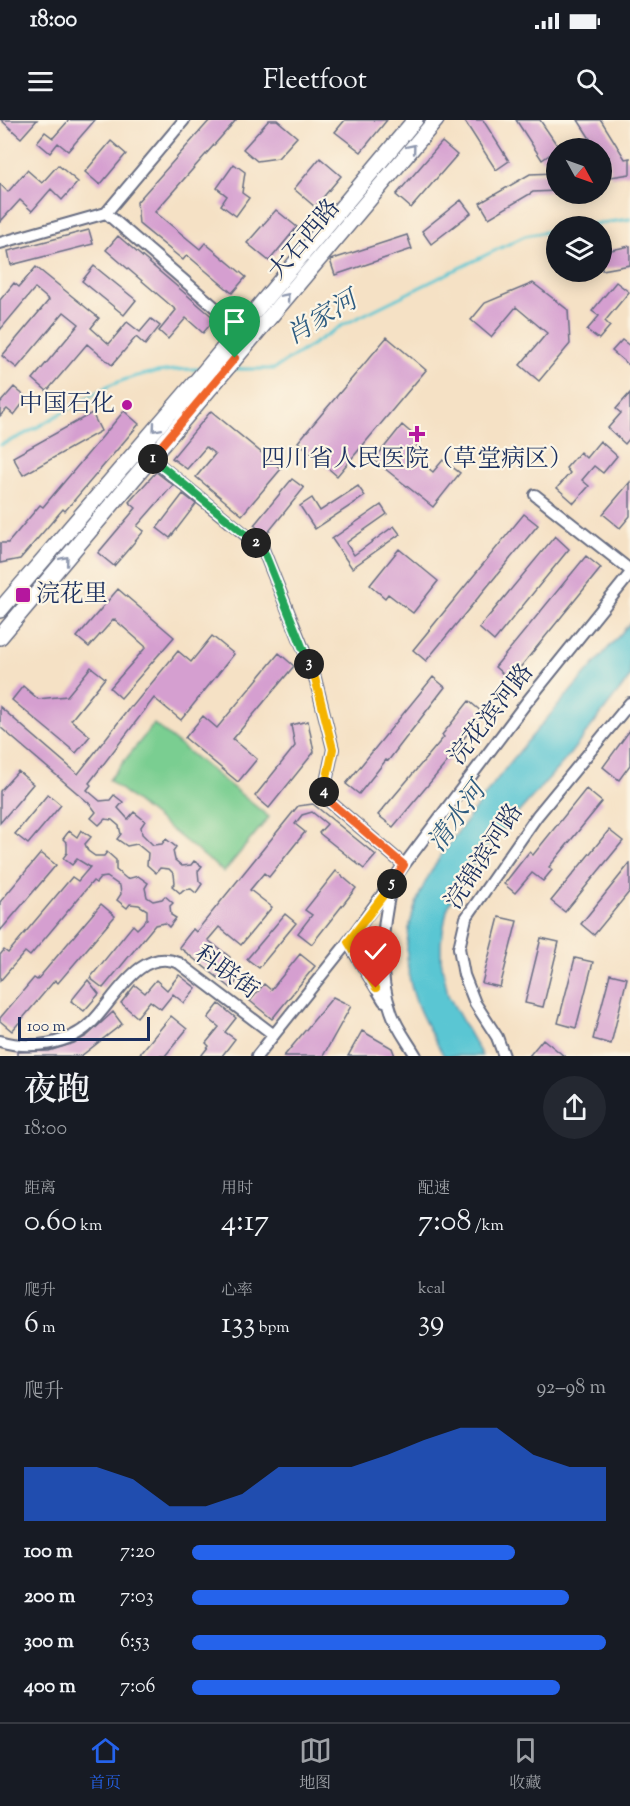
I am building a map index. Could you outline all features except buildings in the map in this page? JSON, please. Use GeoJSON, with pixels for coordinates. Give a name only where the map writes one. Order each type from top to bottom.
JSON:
{"type":"FeatureCollection","features":[{"type":"Feature","properties":{"kind":"main road","name":"大石西路"},"geometry":{"type":"LineString","coordinates":[[0,610],[194,384],[415,120]]}},
{"type":"Feature","properties":{"kind":"main road","name":"大石西路"},"geometry":{"type":"LineString","coordinates":[[0,637],[436,120]]}},
{"type":"Feature","properties":{"kind":"street"},"geometry":{"type":"LineString","coordinates":[[0,243],[106,213],[184,120]]}},
{"type":"Feature","properties":{"kind":"street"},"geometry":{"type":"LineString","coordinates":[[106,213],[240,329]]}},
{"type":"Feature","properties":{"kind":"street"},"geometry":{"type":"LineString","coordinates":[[151,458],[263,549],[315,678],[333,749],[323,796],[404,865]]}},
{"type":"Feature","properties":{"kind":"street"},"geometry":{"type":"LineString","coordinates":[[535,495],[630,572]]}},
{"type":"Feature","properties":{"kind":"street","name":"浣花滨河路"},"geometry":{"type":"LineString","coordinates":[[257,1056],[348,942],[526,703],[630,572]]}},
{"type":"Feature","properties":{"kind":"street","name":"浣锦滨河路"},"geometry":{"type":"LineString","coordinates":[[504,1056],[497,1037],[475,1003],[464,975],[459,948],[466,918],[537,816],[630,703]]}},
{"type":"Feature","properties":{"kind":"street","name":"浣花滨河路"},"geometry":{"type":"LineString","coordinates":[[391,1013],[384,984],[382,950],[384,918],[392,884]]}},
{"type":"Feature","properties":{"kind":"street","name":"浣花滨河路"},"geometry":{"type":"LineString","coordinates":[[348,942],[416,1056]]}},
{"type":"Feature","properties":{"kind":"street","name":"科联街"},"geometry":{"type":"LineString","coordinates":[[0,1041],[15,1045],[48,1044],[73,1035],[91,1024],[138,969],[149,962],[170,959],[179,963],[274,1035]]}},
{"type":"Feature","properties":{"kind":"green space"},"geometry":{"type":"Polygon","coordinates":[[[154,724],[269,817],[224,872],[109,780],[154,724]]]}},
{"type":"Feature","properties":{"kind":"water"},"geometry":{"type":"Polygon","coordinates":[[[630,623],[630,677],[566,759],[477,859],[454,894],[447,910],[441,942],[441,960],[448,995],[482,1056],[444,1056],[416,1003],[408,968],[407,943],[410,926],[422,890],[446,849],[505,769],[630,623]]]}},
{"type":"Feature","properties":{"kind":"waterway","name":"肖家河"},"geometry":{"type":"LineString","coordinates":[[612,222],[630,219]]}},
{"type":"Feature","properties":{"kind":"waterway","name":"肖家河"},"geometry":{"type":"LineString","coordinates":[[233,369],[274,369],[341,326],[525,236],[546,232]]}},
{"type":"Feature","properties":{"kind":"waterway","name":"肖家河"},"geometry":{"type":"LineString","coordinates":[[0,445],[27,433],[116,383],[151,373],[199,369]]}},
{"type":"Feature","properties":{"kind":"place","name":"中国石化"},"geometry":{"type":"Point","coordinates":[127,405]}},
{"type":"Feature","properties":{"kind":"place","name":"四川省人民医院（草堂病区）"},"geometry":{"type":"Point","coordinates":[417,434]}},
{"type":"Feature","properties":{"kind":"place","name":"浣花里"},"geometry":{"type":"Point","coordinates":[23,595]}},
{"type":"Feature","properties":{"kind":"route"},"geometry":{"type":"LineString","coordinates":[[235,358],[151,458],[263,549],[315,678],[333,749],[323,796],[404,865],[348,942],[376,988]]}},
{"type":"Feature","properties":{"kind":"water label","name":"清水河"},"geometry":{"type":"Point","coordinates":[458,818]}}]}
